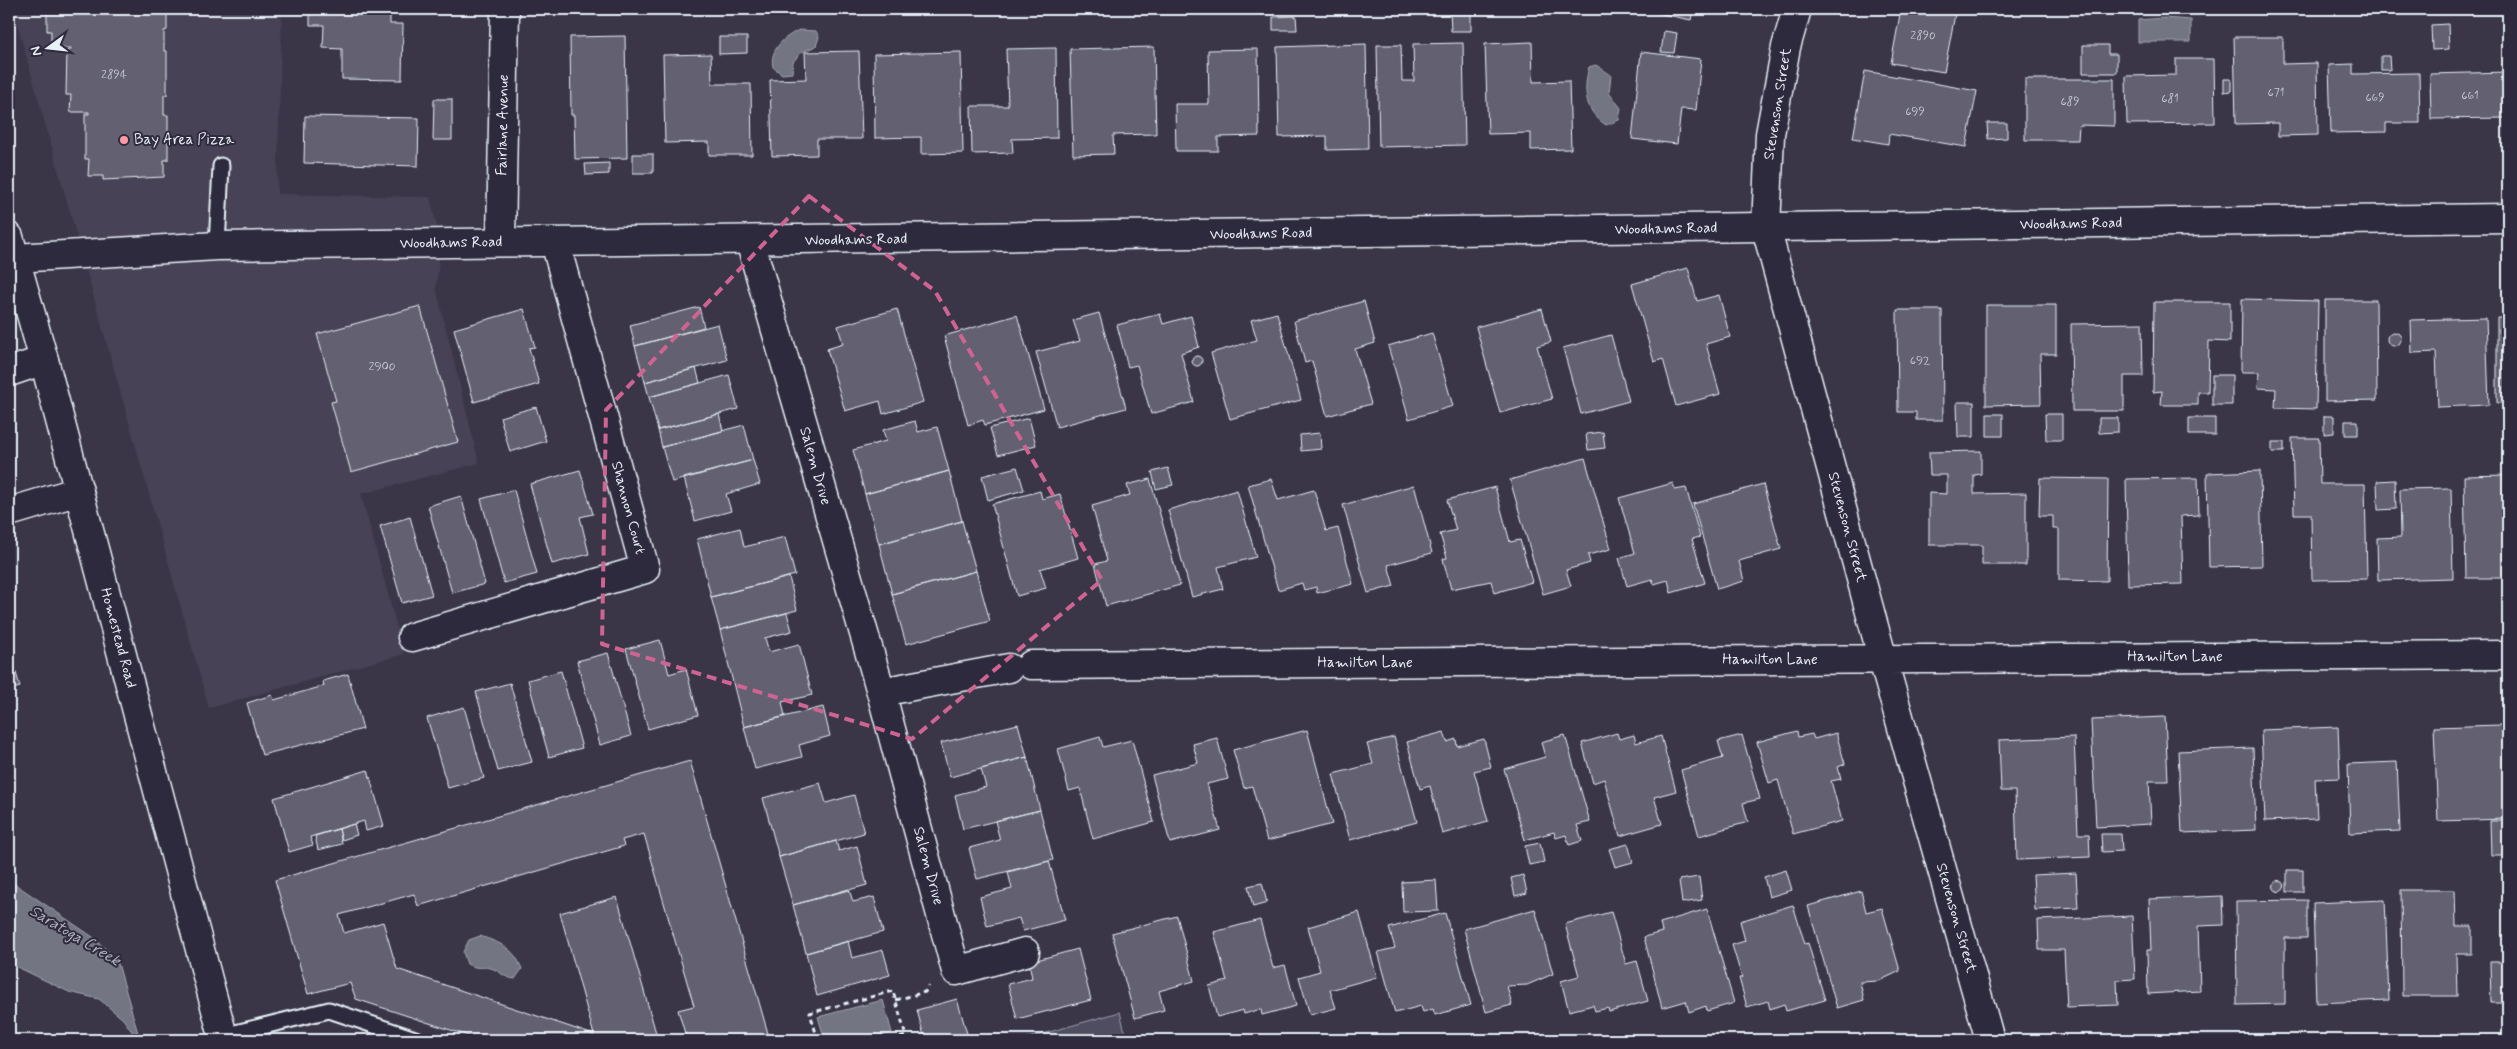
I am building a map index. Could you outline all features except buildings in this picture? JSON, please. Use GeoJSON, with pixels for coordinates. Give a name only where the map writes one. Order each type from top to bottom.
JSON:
{"type":"FeatureCollection","features":[{"type":"Feature","properties":{"kind":"street","name":"Fairlane Avenue"},"geometry":{"type":"LineString","coordinates":[[500,242],[505,9]]}},
{"type":"Feature","properties":{"kind":"street","name":"Stevenson Street"},"geometry":{"type":"LineString","coordinates":[[1797,9],[1786,47],[1770,134],[1766,228],[1883,660],[1990,1040]]}},
{"type":"Feature","properties":{"kind":"street","name":"Woodhams Road"},"geometry":{"type":"LineString","coordinates":[[12,248],[750,241],[2508,218]]}},
{"type":"Feature","properties":{"kind":"street","name":"Salem Drive"},"geometry":{"type":"LineString","coordinates":[[750,241],[881,692],[956,971],[1025,952]]}},
{"type":"Feature","properties":{"kind":"street","name":"Shannon Court"},"geometry":{"type":"LineString","coordinates":[[412,637],[645,570],[555,242]]}},
{"type":"Feature","properties":{"kind":"street","name":"Homestead Road"},"geometry":{"type":"LineString","coordinates":[[12,248],[44,360],[224,1038]]}},
{"type":"Feature","properties":{"kind":"street"},"geometry":{"type":"LineString","coordinates":[[9,372],[44,360]]}},
{"type":"Feature","properties":{"kind":"street"},"geometry":{"type":"LineString","coordinates":[[9,512],[79,491]]}},
{"type":"Feature","properties":{"kind":"street","name":"Hamilton Lane"},"geometry":{"type":"LineString","coordinates":[[881,692],[1020,667],[2508,655]]}},
{"type":"Feature","properties":{"kind":"lane"},"geometry":{"type":"LineString","coordinates":[[217,246],[221,166]]}},
{"type":"Feature","properties":{"kind":"lane"},"geometry":{"type":"LineString","coordinates":[[224,1038],[329,1010],[418,1040]]}},
{"type":"Feature","properties":{"kind":"path"},"geometry":{"type":"LineString","coordinates":[[818,1040],[810,1013],[893,990],[906,1036],[890,1040]]}},
{"type":"Feature","properties":{"kind":"highlighted area"},"geometry":{"type":"Polygon","coordinates":[[[809,196],[935,291],[1102,580],[912,739],[602,644],[606,410],[809,196]]]}},
{"type":"Feature","properties":{"kind":"shaded area"},"geometry":{"type":"Polygon","coordinates":[[[13,9],[282,9],[277,194],[430,197],[441,243],[436,288],[479,463],[361,494],[404,654],[209,708],[13,9]]]}},
{"type":"Feature","properties":{"kind":"shaded area"},"geometry":{"type":"Polygon","coordinates":[[[1120,1012],[1127,1040],[1021,1040],[1120,1012]]]}},
{"type":"Feature","properties":{"kind":"water"},"geometry":{"type":"Polygon","coordinates":[[[2164,18],[2191,20],[2191,42],[2138,42],[2138,20],[2164,18]]]}},
{"type":"Feature","properties":{"kind":"water"},"geometry":{"type":"Polygon","coordinates":[[[799,30],[816,31],[819,37],[816,46],[800,53],[793,62],[792,73],[782,74],[773,67],[773,55],[783,40],[799,30]]]}},
{"type":"Feature","properties":{"kind":"water"},"geometry":{"type":"Polygon","coordinates":[[[1596,65],[1611,75],[1609,93],[1621,108],[1619,120],[1606,125],[1593,113],[1587,99],[1586,84],[1589,67],[1596,65]]]}},
{"type":"Feature","properties":{"kind":"water","name":"Saratoga Creek"},"geometry":{"type":"Polygon","coordinates":[[[9,880],[93,937],[117,960],[140,1040],[138,1040],[123,1019],[99,999],[69,992],[9,963],[9,880]]]}},
{"type":"Feature","properties":{"kind":"water"},"geometry":{"type":"Polygon","coordinates":[[[480,936],[494,941],[511,951],[522,969],[515,979],[493,969],[474,967],[467,964],[463,952],[469,940],[480,936]]]}},
{"type":"Feature","properties":{"kind":"water"},"geometry":{"type":"Polygon","coordinates":[[[883,1000],[892,1033],[866,1040],[825,1040],[818,1017],[883,1000]]]}},
{"type":"Feature","properties":{"kind":"place","name":"Bay Area Pizza"},"geometry":{"type":"Point","coordinates":[124,140]}}]}
